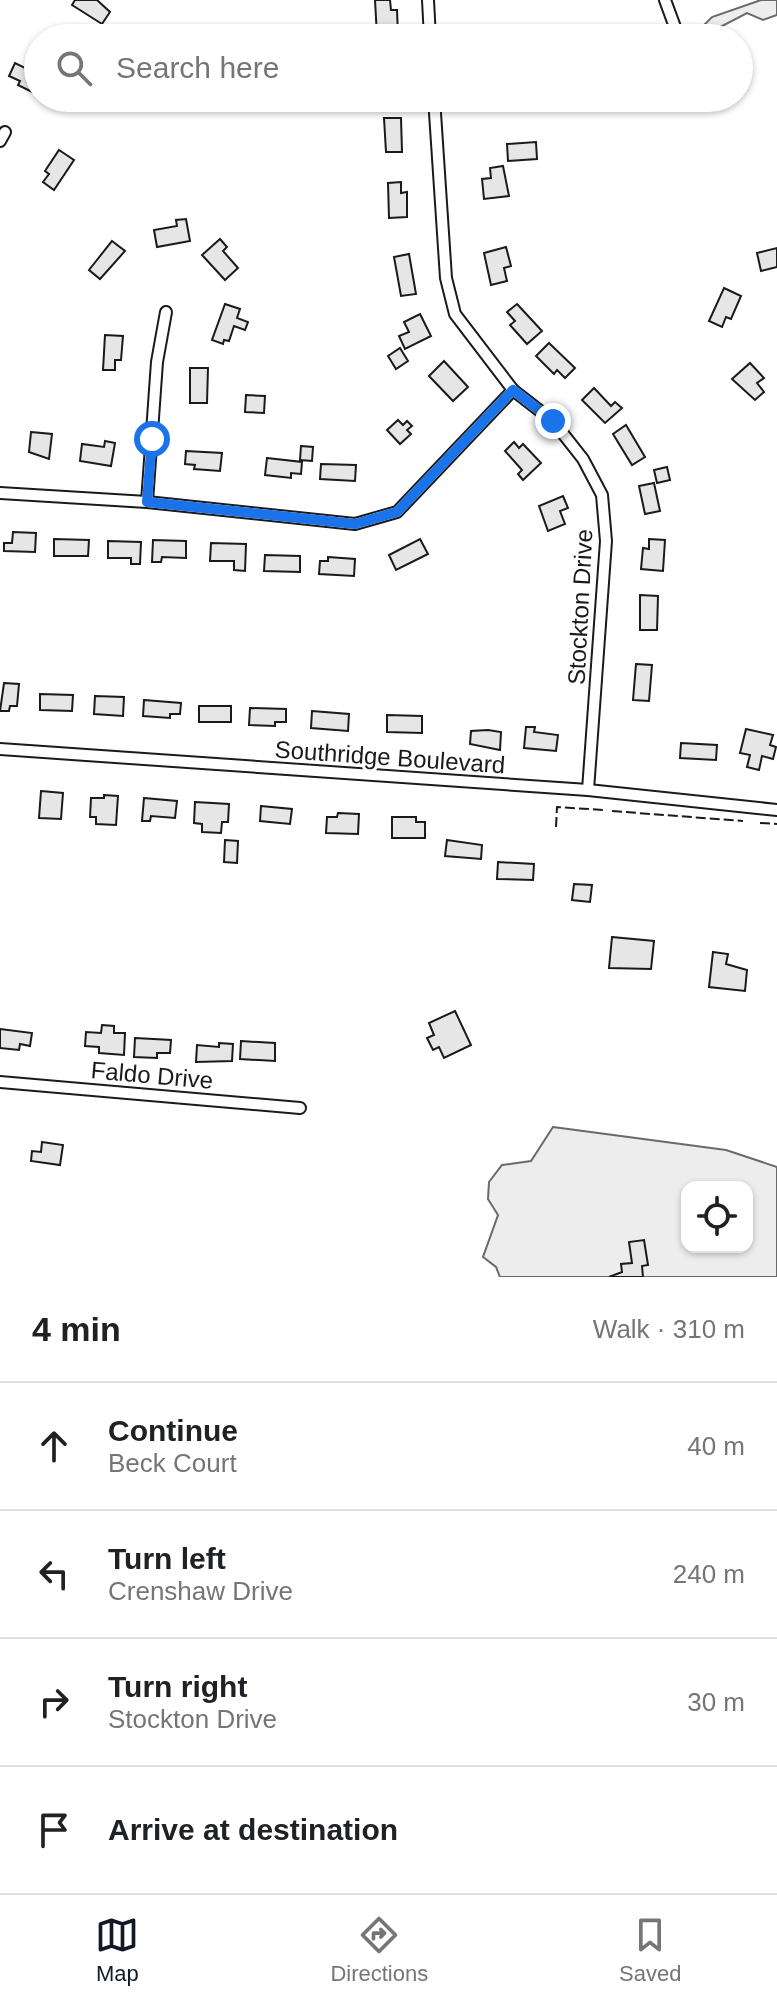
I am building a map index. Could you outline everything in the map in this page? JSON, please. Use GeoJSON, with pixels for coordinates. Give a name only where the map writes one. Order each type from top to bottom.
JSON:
{"type":"FeatureCollection","features":[{"type":"Feature","properties":{"kind":"street"},"geometry":{"type":"LineString","coordinates":[[428,0],[429,24]]}},
{"type":"Feature","properties":{"kind":"street"},"geometry":{"type":"LineString","coordinates":[[665,0],[674,24]]}},
{"type":"Feature","properties":{"kind":"street","name":"Stockton Drive"},"geometry":{"type":"LineString","coordinates":[[435,112],[446,278],[455,314],[513,390],[553,421],[583,459],[602,495],[606,541],[588,790]]}},
{"type":"Feature","properties":{"kind":"street"},"geometry":{"type":"LineString","coordinates":[[147,502],[157,362],[166,312]]}},
{"type":"Feature","properties":{"kind":"street"},"geometry":{"type":"LineString","coordinates":[[0,493],[147,502],[355,524],[397,512],[513,390]]}},
{"type":"Feature","properties":{"kind":"street","name":"Southridge Boulevard"},"geometry":{"type":"LineString","coordinates":[[0,749],[588,790],[777,810]]}},
{"type":"Feature","properties":{"kind":"street","name":"Faldo Drive"},"geometry":{"type":"LineString","coordinates":[[0,1082],[300,1108]]}},
{"type":"Feature","properties":{"kind":"shaded area"},"geometry":{"type":"Polygon","coordinates":[[[761,0],[777,0],[777,15],[763,20],[747,13],[726,24],[705,24],[712,17],[761,0]]]}},
{"type":"Feature","properties":{"kind":"shaded area"},"geometry":{"type":"Polygon","coordinates":[[[553,1127],[726,1150],[777,1167],[777,1277],[500,1277],[496,1267],[483,1257],[498,1215],[488,1199],[489,1182],[502,1165],[531,1161],[553,1127]]]}},
{"type":"Feature","properties":{"kind":"building"},"geometry":{"type":"Polygon","coordinates":[[[75,0],[97,0],[110,12],[102,24],[72,5],[75,0]]]}},
{"type":"Feature","properties":{"kind":"building"},"geometry":{"type":"Polygon","coordinates":[[[375,0],[390,0],[391,10],[397,10],[398,24],[376,24],[375,0]]]}},
{"type":"Feature","properties":{"kind":"building"},"geometry":{"type":"Polygon","coordinates":[[[15,63],[24,68],[24,88],[18,85],[20,81],[9,76],[15,63]]]}},
{"type":"Feature","properties":{"kind":"building"},"geometry":{"type":"Polygon","coordinates":[[[384,118],[401,118],[402,152],[386,152],[384,118]]]}},
{"type":"Feature","properties":{"kind":"building"},"geometry":{"type":"Polygon","coordinates":[[[536,142],[537,159],[508,161],[507,144],[536,142]]]}},
{"type":"Feature","properties":{"kind":"building"},"geometry":{"type":"Polygon","coordinates":[[[59,150],[74,160],[54,190],[43,182],[49,174],[45,171],[59,150]]]}},
{"type":"Feature","properties":{"kind":"building"},"geometry":{"type":"Polygon","coordinates":[[[503,166],[509,196],[484,199],[482,179],[491,178],[490,168],[503,166]]]}},
{"type":"Feature","properties":{"kind":"building"},"geometry":{"type":"Polygon","coordinates":[[[401,182],[401,193],[407,192],[407,217],[389,218],[388,183],[401,182]]]}},
{"type":"Feature","properties":{"kind":"building"},"geometry":{"type":"Polygon","coordinates":[[[186,219],[190,241],[157,247],[154,230],[177,226],[176,220],[186,219]]]}},
{"type":"Feature","properties":{"kind":"building"},"geometry":{"type":"Polygon","coordinates":[[[220,239],[227,247],[223,251],[238,268],[225,280],[202,255],[220,239]]]}},
{"type":"Feature","properties":{"kind":"building"},"geometry":{"type":"Polygon","coordinates":[[[112,241],[125,251],[100,279],[89,270],[112,241]]]}},
{"type":"Feature","properties":{"kind":"building"},"geometry":{"type":"Polygon","coordinates":[[[506,247],[511,266],[504,268],[507,281],[491,285],[484,253],[506,247]]]}},
{"type":"Feature","properties":{"kind":"building"},"geometry":{"type":"Polygon","coordinates":[[[777,248],[777,267],[761,271],[757,253],[777,248]]]}},
{"type":"Feature","properties":{"kind":"building"},"geometry":{"type":"Polygon","coordinates":[[[409,254],[416,294],[401,296],[394,257],[409,254]]]}},
{"type":"Feature","properties":{"kind":"building"},"geometry":{"type":"Polygon","coordinates":[[[724,288],[741,296],[731,319],[726,317],[722,327],[709,321],[724,288]]]}},
{"type":"Feature","properties":{"kind":"building"},"geometry":{"type":"Polygon","coordinates":[[[225,304],[240,309],[237,318],[248,322],[245,330],[234,326],[229,341],[224,340],[223,344],[212,340],[225,304]]]}},
{"type":"Feature","properties":{"kind":"building"},"geometry":{"type":"Polygon","coordinates":[[[517,304],[542,331],[527,344],[510,325],[515,321],[507,312],[517,304]]]}},
{"type":"Feature","properties":{"kind":"building"},"geometry":{"type":"Polygon","coordinates":[[[420,314],[431,336],[405,349],[399,336],[409,332],[404,322],[420,314]]]}},
{"type":"Feature","properties":{"kind":"building"},"geometry":{"type":"Polygon","coordinates":[[[105,335],[123,336],[121,360],[115,360],[115,370],[103,370],[105,335]]]}},
{"type":"Feature","properties":{"kind":"building"},"geometry":{"type":"Polygon","coordinates":[[[549,343],[575,368],[565,378],[557,370],[554,374],[536,356],[549,343]]]}},
{"type":"Feature","properties":{"kind":"building"},"geometry":{"type":"Polygon","coordinates":[[[400,348],[408,361],[396,369],[388,356],[400,348]]]}},
{"type":"Feature","properties":{"kind":"building"},"geometry":{"type":"Polygon","coordinates":[[[444,361],[468,387],[453,401],[429,376],[444,361]]]}},
{"type":"Feature","properties":{"kind":"building"},"geometry":{"type":"Polygon","coordinates":[[[750,363],[764,378],[757,383],[764,392],[755,400],[732,379],[750,363]]]}},
{"type":"Feature","properties":{"kind":"building"},"geometry":{"type":"Polygon","coordinates":[[[190,368],[208,368],[207,403],[190,403],[190,368]]]}},
{"type":"Feature","properties":{"kind":"building"},"geometry":{"type":"Polygon","coordinates":[[[594,388],[611,406],[615,402],[622,408],[605,423],[582,400],[594,388]]]}},
{"type":"Feature","properties":{"kind":"building"},"geometry":{"type":"Polygon","coordinates":[[[246,395],[265,396],[264,413],[245,412],[246,395]]]}},
{"type":"Feature","properties":{"kind":"building"},"geometry":{"type":"Polygon","coordinates":[[[398,420],[403,425],[407,421],[412,426],[407,430],[411,434],[400,444],[387,430],[398,420]]]}},
{"type":"Feature","properties":{"kind":"building"},"geometry":{"type":"Polygon","coordinates":[[[626,425],[645,457],[632,465],[613,434],[626,425]]]}},
{"type":"Feature","properties":{"kind":"building"},"geometry":{"type":"Polygon","coordinates":[[[31,432],[52,434],[49,459],[29,452],[31,432]]]}},
{"type":"Feature","properties":{"kind":"building"},"geometry":{"type":"Polygon","coordinates":[[[105,441],[115,443],[111,466],[80,461],[82,444],[104,447],[105,441]]]}},
{"type":"Feature","properties":{"kind":"building"},"geometry":{"type":"Polygon","coordinates":[[[514,442],[519,448],[523,444],[541,463],[523,480],[518,474],[522,470],[505,451],[514,442]]]}},
{"type":"Feature","properties":{"kind":"building"},"geometry":{"type":"Polygon","coordinates":[[[301,446],[313,447],[312,461],[300,460],[301,446]]]}},
{"type":"Feature","properties":{"kind":"building"},"geometry":{"type":"Polygon","coordinates":[[[186,451],[222,453],[220,471],[194,469],[195,465],[185,464],[186,451]]]}},
{"type":"Feature","properties":{"kind":"building"},"geometry":{"type":"Polygon","coordinates":[[[267,458],[302,462],[301,474],[291,473],[291,478],[265,475],[267,458]]]}},
{"type":"Feature","properties":{"kind":"building"},"geometry":{"type":"Polygon","coordinates":[[[321,464],[356,465],[355,481],[320,479],[321,464]]]}},
{"type":"Feature","properties":{"kind":"building"},"geometry":{"type":"Polygon","coordinates":[[[667,467],[670,480],[657,483],[654,470],[667,467]]]}},
{"type":"Feature","properties":{"kind":"building"},"geometry":{"type":"Polygon","coordinates":[[[654,483],[660,511],[645,514],[639,486],[654,483]]]}},
{"type":"Feature","properties":{"kind":"building"},"geometry":{"type":"Polygon","coordinates":[[[563,496],[568,508],[560,511],[565,524],[548,531],[539,506],[563,496]]]}},
{"type":"Feature","properties":{"kind":"building"},"geometry":{"type":"Polygon","coordinates":[[[13,532],[36,533],[35,552],[4,551],[4,543],[12,543],[13,532]]]}},
{"type":"Feature","properties":{"kind":"building"},"geometry":{"type":"Polygon","coordinates":[[[54,539],[89,540],[88,556],[54,556],[54,539]]]}},
{"type":"Feature","properties":{"kind":"building"},"geometry":{"type":"Polygon","coordinates":[[[420,539],[428,554],[396,570],[389,555],[420,539]]]}},
{"type":"Feature","properties":{"kind":"building"},"geometry":{"type":"Polygon","coordinates":[[[649,539],[665,540],[663,571],[641,569],[643,548],[649,549],[649,539]]]}},
{"type":"Feature","properties":{"kind":"building"},"geometry":{"type":"Polygon","coordinates":[[[153,540],[186,541],[186,558],[162,557],[161,562],[152,562],[153,540]]]}},
{"type":"Feature","properties":{"kind":"building"},"geometry":{"type":"Polygon","coordinates":[[[108,541],[141,542],[140,564],[131,564],[131,558],[108,558],[108,541]]]}},
{"type":"Feature","properties":{"kind":"building"},"geometry":{"type":"Polygon","coordinates":[[[211,543],[246,544],[245,571],[234,570],[234,561],[210,561],[211,543]]]}},
{"type":"Feature","properties":{"kind":"building"},"geometry":{"type":"Polygon","coordinates":[[[265,555],[300,556],[300,572],[264,571],[265,555]]]}},
{"type":"Feature","properties":{"kind":"building"},"geometry":{"type":"Polygon","coordinates":[[[328,557],[355,559],[354,576],[319,574],[320,561],[328,561],[328,557]]]}},
{"type":"Feature","properties":{"kind":"building"},"geometry":{"type":"Polygon","coordinates":[[[640,595],[658,596],[657,630],[640,630],[640,595]]]}},
{"type":"Feature","properties":{"kind":"building"},"geometry":{"type":"Polygon","coordinates":[[[636,664],[652,665],[649,701],[633,700],[636,664]]]}},
{"type":"Feature","properties":{"kind":"building"},"geometry":{"type":"Polygon","coordinates":[[[4,683],[19,684],[17,706],[10,706],[9,711],[0,711],[4,683]]]}},
{"type":"Feature","properties":{"kind":"building"},"geometry":{"type":"Polygon","coordinates":[[[40,694],[73,695],[72,711],[40,710],[40,694]]]}},
{"type":"Feature","properties":{"kind":"building"},"geometry":{"type":"Polygon","coordinates":[[[95,696],[124,697],[123,716],[94,714],[95,696]]]}},
{"type":"Feature","properties":{"kind":"building"},"geometry":{"type":"Polygon","coordinates":[[[144,700],[181,703],[180,714],[170,714],[170,718],[143,716],[144,700]]]}},
{"type":"Feature","properties":{"kind":"building"},"geometry":{"type":"Polygon","coordinates":[[[199,706],[231,706],[231,722],[199,722],[199,706]]]}},
{"type":"Feature","properties":{"kind":"building"},"geometry":{"type":"Polygon","coordinates":[[[250,708],[286,709],[286,722],[275,722],[275,726],[249,725],[250,708]]]}},
{"type":"Feature","properties":{"kind":"building"},"geometry":{"type":"Polygon","coordinates":[[[312,711],[349,714],[348,731],[311,728],[312,711]]]}},
{"type":"Feature","properties":{"kind":"building"},"geometry":{"type":"Polygon","coordinates":[[[387,715],[422,716],[422,733],[387,732],[387,715]]]}},
{"type":"Feature","properties":{"kind":"building"},"geometry":{"type":"Polygon","coordinates":[[[526,727],[535,727],[534,732],[558,735],[556,751],[524,748],[526,727]]]}},
{"type":"Feature","properties":{"kind":"building"},"geometry":{"type":"Polygon","coordinates":[[[746,729],[773,735],[770,745],[776,747],[773,759],[762,756],[759,770],[747,767],[750,755],[740,753],[746,729]]]}},
{"type":"Feature","properties":{"kind":"building"},"geometry":{"type":"Polygon","coordinates":[[[471,731],[501,732],[500,750],[470,744],[471,731]]]}},
{"type":"Feature","properties":{"kind":"building"},"geometry":{"type":"Polygon","coordinates":[[[681,743],[717,745],[716,760],[680,758],[681,743]]]}},
{"type":"Feature","properties":{"kind":"building"},"geometry":{"type":"Polygon","coordinates":[[[41,791],[63,793],[61,819],[39,818],[41,791]]]}},
{"type":"Feature","properties":{"kind":"building"},"geometry":{"type":"Polygon","coordinates":[[[104,795],[118,796],[116,825],[96,824],[96,817],[90,817],[91,798],[104,798],[104,795]]]}},
{"type":"Feature","properties":{"kind":"building"},"geometry":{"type":"Polygon","coordinates":[[[144,798],[177,801],[175,818],[151,816],[150,821],[142,821],[144,798]]]}},
{"type":"Feature","properties":{"kind":"building"},"geometry":{"type":"Polygon","coordinates":[[[195,802],[229,804],[228,822],[222,822],[221,833],[202,832],[202,824],[194,823],[195,802]]]}},
{"type":"Feature","properties":{"kind":"building"},"geometry":{"type":"Polygon","coordinates":[[[261,806],[292,809],[290,824],[260,821],[261,806]]]}},
{"type":"Feature","properties":{"kind":"building"},"geometry":{"type":"Polygon","coordinates":[[[338,813],[359,814],[358,834],[326,833],[327,817],[337,817],[338,813]]]}},
{"type":"Feature","properties":{"kind":"building"},"geometry":{"type":"Polygon","coordinates":[[[392,817],[416,817],[416,822],[425,822],[425,838],[392,838],[392,817]]]}},
{"type":"Feature","properties":{"kind":"building"},"geometry":{"type":"Polygon","coordinates":[[[225,840],[238,841],[237,863],[224,862],[225,840]]]}},
{"type":"Feature","properties":{"kind":"building"},"geometry":{"type":"Polygon","coordinates":[[[447,840],[482,845],[481,859],[445,856],[447,840]]]}},
{"type":"Feature","properties":{"kind":"building"},"geometry":{"type":"Polygon","coordinates":[[[498,862],[534,864],[533,880],[497,879],[498,862]]]}},
{"type":"Feature","properties":{"kind":"building"},"geometry":{"type":"Polygon","coordinates":[[[574,884],[592,885],[590,902],[572,900],[574,884]]]}},
{"type":"Feature","properties":{"kind":"building"},"geometry":{"type":"Polygon","coordinates":[[[612,937],[654,941],[651,969],[609,968],[612,937]]]}},
{"type":"Feature","properties":{"kind":"building"},"geometry":{"type":"Polygon","coordinates":[[[713,952],[728,954],[726,964],[747,970],[745,991],[709,987],[713,952]]]}},
{"type":"Feature","properties":{"kind":"building"},"geometry":{"type":"Polygon","coordinates":[[[455,1011],[471,1045],[444,1058],[439,1047],[433,1050],[427,1038],[434,1035],[429,1023],[455,1011]]]}},
{"type":"Feature","properties":{"kind":"building"},"geometry":{"type":"Polygon","coordinates":[[[102,1025],[114,1026],[114,1033],[125,1033],[124,1055],[99,1053],[99,1047],[85,1046],[86,1032],[101,1033],[102,1025]]]}},
{"type":"Feature","properties":{"kind":"building"},"geometry":{"type":"Polygon","coordinates":[[[0,1029],[32,1033],[30,1046],[20,1044],[19,1050],[0,1048],[0,1029]]]}},
{"type":"Feature","properties":{"kind":"building"},"geometry":{"type":"Polygon","coordinates":[[[135,1038],[171,1040],[170,1053],[157,1053],[157,1058],[134,1057],[135,1038]]]}},
{"type":"Feature","properties":{"kind":"building"},"geometry":{"type":"Polygon","coordinates":[[[241,1041],[275,1043],[275,1061],[240,1059],[241,1041]]]}},
{"type":"Feature","properties":{"kind":"building"},"geometry":{"type":"Polygon","coordinates":[[[219,1043],[233,1044],[232,1061],[196,1062],[197,1045],[219,1047],[219,1043]]]}},
{"type":"Feature","properties":{"kind":"building"},"geometry":{"type":"Polygon","coordinates":[[[42,1142],[63,1145],[60,1165],[31,1161],[32,1151],[41,1152],[42,1142]]]}},
{"type":"Feature","properties":{"kind":"building"},"geometry":{"type":"Polygon","coordinates":[[[644,1240],[648,1265],[642,1266],[643,1277],[609,1277],[622,1272],[621,1264],[632,1263],[629,1242],[644,1240]]]}},
{"type":"Feature","properties":{"kind":"fence"},"geometry":{"type":"LineString","coordinates":[[556,827],[557,807],[603,810]]}},
{"type":"Feature","properties":{"kind":"fence"},"geometry":{"type":"LineString","coordinates":[[612,811],[743,821]]}},
{"type":"Feature","properties":{"kind":"fence"},"geometry":{"type":"LineString","coordinates":[[760,823],[777,824]]}},
{"type":"Feature","properties":{"kind":"route"},"geometry":{"type":"LineString","coordinates":[[152,439],[147,502],[355,524],[397,512],[513,390],[553,421]]}}]}
